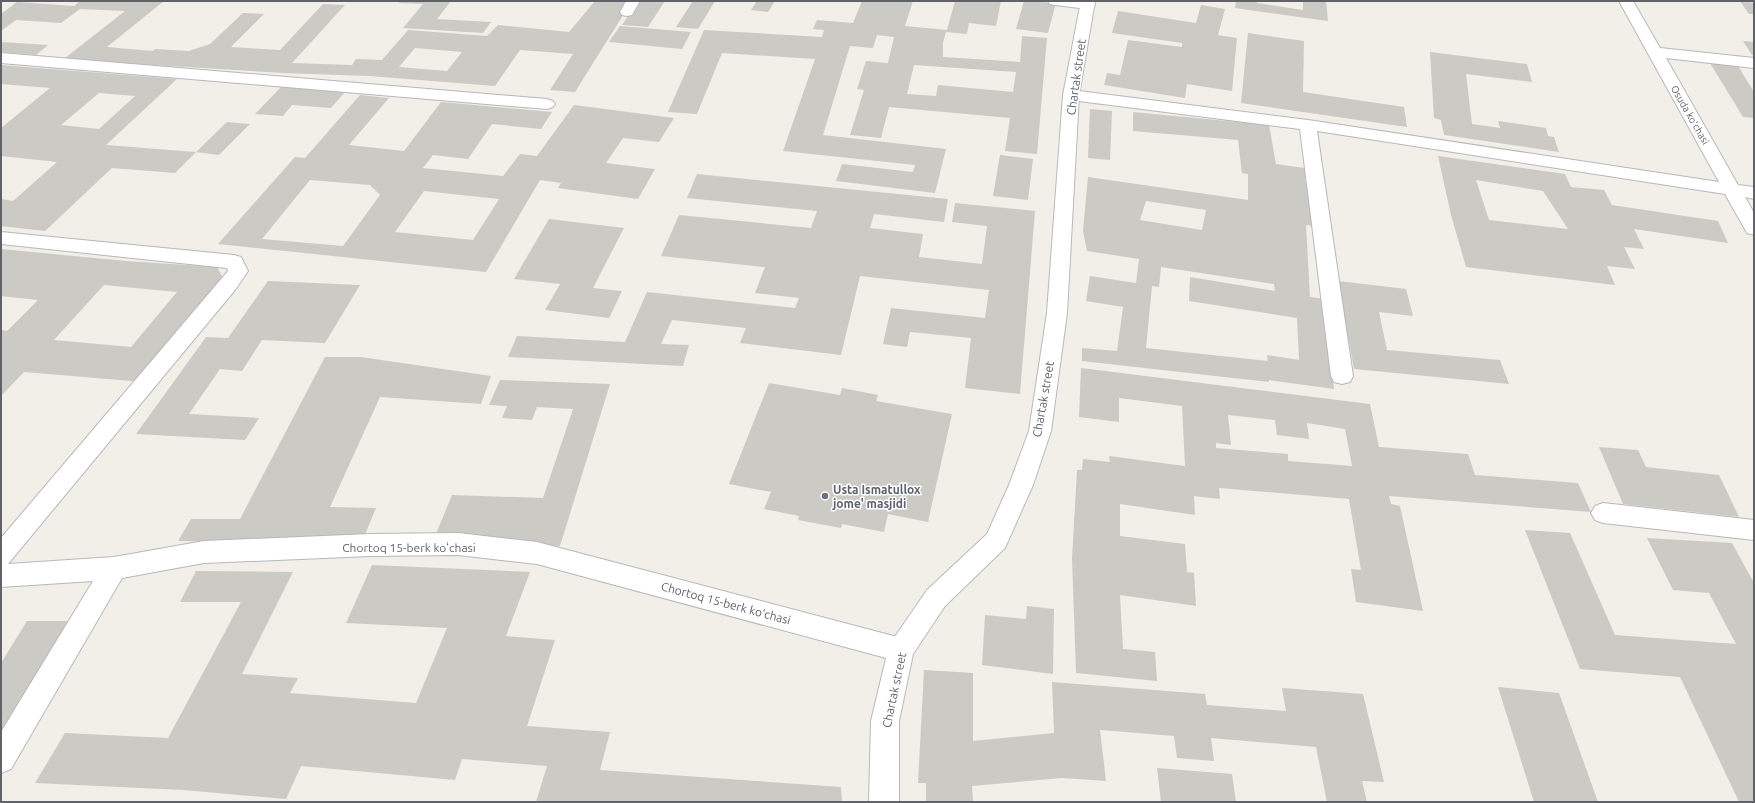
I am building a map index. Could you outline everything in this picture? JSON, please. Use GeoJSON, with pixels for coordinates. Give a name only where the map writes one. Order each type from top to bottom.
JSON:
{"type":"FeatureCollection","features":[{"type":"Feature","properties":{"kind":"street"},"geometry":{"type":"LineString","coordinates":[[1055,1],[1088,3]]}},
{"type":"Feature","properties":{"kind":"street","name":"Osuda koʻchasi"},"geometry":{"type":"LineString","coordinates":[[1626,1],[1754,229]]}},
{"type":"Feature","properties":{"kind":"street","name":"Chartak street"},"geometry":{"type":"LineString","coordinates":[[884,802],[885,721],[901,650],[936,598],[996,541],[1022,485],[1040,431],[1057,313],[1071,95],[1088,3]]}},
{"type":"Feature","properties":{"kind":"street"},"geometry":{"type":"LineString","coordinates":[[1654,52],[1754,63]]}},
{"type":"Feature","properties":{"kind":"street"},"geometry":{"type":"LineString","coordinates":[[1,58],[547,104]]}},
{"type":"Feature","properties":{"kind":"street"},"geometry":{"type":"LineString","coordinates":[[1071,95],[1308,125],[1754,193]]}},
{"type":"Feature","properties":{"kind":"street"},"geometry":{"type":"LineString","coordinates":[[1308,125],[1342,376]]}},
{"type":"Feature","properties":{"kind":"street"},"geometry":{"type":"LineString","coordinates":[[1,238],[234,262],[238,271],[228,285],[1,556]]}},
{"type":"Feature","properties":{"kind":"street","name":"Chortoq 15-berk koʻchasi"},"geometry":{"type":"LineString","coordinates":[[1,576],[114,568],[204,552],[370,545],[458,544],[537,553],[901,650]]}},
{"type":"Feature","properties":{"kind":"street"},"geometry":{"type":"LineString","coordinates":[[1,759],[114,568]]}},
{"type":"Feature","properties":{"kind":"lane"},"geometry":{"type":"LineString","coordinates":[[1603,513],[1754,530]]}},
{"type":"Feature","properties":{"kind":"building"},"geometry":{"type":"Polygon","coordinates":[[[80,1],[164,1],[107,47],[153,51],[155,49],[189,51],[210,44],[243,13],[264,14],[231,47],[280,50],[323,4],[345,5],[292,63],[352,65],[356,59],[382,60],[408,30],[487,36],[498,25],[569,32],[595,1],[632,1],[575,92],[550,90],[573,54],[520,50],[495,86],[369,76],[283,73],[65,58],[125,11],[80,9],[61,23],[16,20],[1,31],[1,14],[17,2],[74,6],[80,1]],[[415,48],[399,67],[447,71],[462,52],[415,48]]]}},
{"type":"Feature","properties":{"kind":"building"},"geometry":{"type":"Polygon","coordinates":[[[401,1],[451,1],[437,19],[491,22],[483,33],[403,28],[423,4],[399,3],[401,1]]]}},
{"type":"Feature","properties":{"kind":"building"},"geometry":{"type":"Polygon","coordinates":[[[638,1],[665,1],[648,27],[622,25],[638,1]]]}},
{"type":"Feature","properties":{"kind":"building"},"geometry":{"type":"Polygon","coordinates":[[[693,1],[715,1],[698,29],[676,27],[693,1]]]}},
{"type":"Feature","properties":{"kind":"building"},"geometry":{"type":"Polygon","coordinates":[[[757,1],[775,1],[768,12],[751,10],[757,1]]]}},
{"type":"Feature","properties":{"kind":"building"},"geometry":{"type":"Polygon","coordinates":[[[862,1],[913,1],[905,26],[947,30],[955,1],[1001,1],[996,26],[969,23],[967,34],[946,32],[943,42],[943,57],[1020,62],[1022,36],[1047,38],[1037,154],[1005,151],[1010,118],[889,107],[881,138],[850,135],[864,90],[857,89],[866,61],[888,63],[894,37],[877,35],[873,48],[850,46],[823,135],[946,149],[935,193],[836,181],[842,164],[913,172],[915,165],[783,151],[815,59],[722,53],[697,114],[668,112],[704,30],[822,37],[824,30],[813,29],[817,20],[853,23],[862,1]],[[914,65],[907,94],[936,96],[938,85],[1013,92],[1016,72],[914,65]]]}},
{"type":"Feature","properties":{"kind":"building"},"geometry":{"type":"Polygon","coordinates":[[[1024,1],[1056,3],[1048,33],[1016,29],[1024,1]]]}},
{"type":"Feature","properties":{"kind":"building"},"geometry":{"type":"Polygon","coordinates":[[[1236,1],[1257,1],[1257,3],[1303,10],[1303,1],[1326,1],[1328,21],[1235,8],[1236,1]]]}},
{"type":"Feature","properties":{"kind":"building"},"geometry":{"type":"Polygon","coordinates":[[[1740,1],[1754,3],[1754,14],[1749,14],[1740,1]]]}},
{"type":"Feature","properties":{"kind":"building"},"geometry":{"type":"Polygon","coordinates":[[[1201,5],[1225,9],[1218,35],[1237,38],[1232,91],[1187,84],[1185,98],[1104,85],[1107,73],[1120,75],[1128,40],[1182,47],[1182,43],[1112,33],[1118,11],[1196,23],[1201,5]]]}},
{"type":"Feature","properties":{"kind":"building"},"geometry":{"type":"Polygon","coordinates":[[[620,26],[691,32],[682,49],[609,42],[620,26]]]}},
{"type":"Feature","properties":{"kind":"building"},"geometry":{"type":"Polygon","coordinates":[[[1248,33],[1304,41],[1303,92],[1404,107],[1407,127],[1241,103],[1248,33]]]}},
{"type":"Feature","properties":{"kind":"building"},"geometry":{"type":"Polygon","coordinates":[[[1743,41],[1754,42],[1754,55],[1752,55],[1743,41]]]}},
{"type":"Feature","properties":{"kind":"building"},"geometry":{"type":"Polygon","coordinates":[[[1,42],[48,45],[36,55],[1,52],[1,42]]]}},
{"type":"Feature","properties":{"kind":"building"},"geometry":{"type":"Polygon","coordinates":[[[1430,52],[1527,64],[1532,82],[1466,74],[1472,124],[1500,128],[1498,121],[1546,128],[1548,136],[1554,137],[1559,152],[1444,135],[1441,120],[1434,118],[1430,52]]]}},
{"type":"Feature","properties":{"kind":"building"},"geometry":{"type":"Polygon","coordinates":[[[1710,63],[1738,66],[1754,92],[1754,118],[1743,117],[1710,63]]]}},
{"type":"Feature","properties":{"kind":"building"},"geometry":{"type":"Polygon","coordinates":[[[1,65],[177,79],[106,145],[196,152],[175,173],[112,168],[45,231],[1,226],[1,199],[13,201],[57,162],[1,156],[1,128],[50,88],[1,84],[1,65]],[[99,93],[61,125],[99,129],[135,96],[99,93]]]}},
{"type":"Feature","properties":{"kind":"building"},"geometry":{"type":"Polygon","coordinates":[[[281,87],[345,92],[331,108],[292,105],[283,116],[255,114],[281,87]]]}},
{"type":"Feature","properties":{"kind":"building"},"geometry":{"type":"Polygon","coordinates":[[[360,95],[389,98],[349,145],[404,151],[441,102],[552,112],[541,129],[492,124],[468,159],[433,155],[423,168],[503,176],[520,154],[537,156],[574,105],[674,118],[659,142],[623,138],[606,163],[655,169],[638,199],[558,188],[561,183],[540,180],[486,272],[218,244],[295,157],[305,158],[360,95]],[[310,180],[262,239],[343,246],[380,195],[370,185],[310,180]],[[424,191],[395,232],[473,240],[499,199],[424,191]]]}},
{"type":"Feature","properties":{"kind":"building"},"geometry":{"type":"Polygon","coordinates":[[[1090,109],[1112,111],[1110,160],[1088,158],[1090,109]]]}},
{"type":"Feature","properties":{"kind":"building"},"geometry":{"type":"Polygon","coordinates":[[[1133,112],[1269,125],[1276,164],[1305,168],[1305,182],[1310,183],[1312,226],[1306,225],[1310,297],[1326,299],[1334,389],[1269,380],[1269,382],[1082,361],[1082,348],[1117,351],[1123,307],[1086,301],[1090,276],[1136,283],[1139,259],[1087,251],[1083,231],[1088,177],[1248,200],[1248,174],[1242,173],[1238,140],[1133,131],[1133,112]],[[1146,201],[1140,220],[1202,230],[1206,210],[1146,201]],[[1161,267],[1159,287],[1152,286],[1146,348],[1268,361],[1267,355],[1299,360],[1297,318],[1189,301],[1190,277],[1275,291],[1274,284],[1161,267]]]}},
{"type":"Feature","properties":{"kind":"building"},"geometry":{"type":"Polygon","coordinates":[[[227,122],[250,124],[219,155],[196,152],[227,122]]]}},
{"type":"Feature","properties":{"kind":"building"},"geometry":{"type":"Polygon","coordinates":[[[1000,155],[1033,159],[1028,200],[993,196],[1000,155]]]}},
{"type":"Feature","properties":{"kind":"building"},"geometry":{"type":"Polygon","coordinates":[[[1438,156],[1565,174],[1571,187],[1604,190],[1612,205],[1718,221],[1728,243],[1634,229],[1644,249],[1624,247],[1635,269],[1607,266],[1615,285],[1466,267],[1451,215],[1438,156]],[[1476,180],[1489,220],[1568,229],[1543,191],[1476,180]]]}},
{"type":"Feature","properties":{"kind":"building"},"geometry":{"type":"Polygon","coordinates":[[[697,174],[948,199],[944,222],[874,214],[870,228],[923,234],[919,257],[982,264],[987,226],[952,222],[955,203],[1035,211],[1020,394],[965,388],[971,338],[910,332],[907,347],[883,344],[891,308],[985,318],[989,290],[860,276],[841,355],[740,343],[746,328],[672,320],[661,344],[689,345],[683,366],[508,357],[517,336],[625,342],[647,292],[795,308],[799,298],[755,293],[765,267],[661,256],[679,215],[811,228],[817,211],[687,198],[697,174]]]}},
{"type":"Feature","properties":{"kind":"building"},"geometry":{"type":"Polygon","coordinates":[[[549,219],[624,228],[593,288],[622,291],[609,318],[545,310],[560,284],[514,279],[549,219]]]}},
{"type":"Feature","properties":{"kind":"building"},"geometry":{"type":"Polygon","coordinates":[[[1,249],[126,261],[217,267],[224,280],[143,382],[24,372],[1,396],[1,330],[7,331],[38,300],[1,296],[1,249]],[[104,285],[54,340],[131,347],[177,292],[104,285]]]}},
{"type":"Feature","properties":{"kind":"building"},"geometry":{"type":"Polygon","coordinates":[[[268,281],[360,285],[325,343],[262,340],[242,371],[220,369],[189,414],[259,418],[245,440],[136,434],[206,337],[228,338],[268,281]]]}},
{"type":"Feature","properties":{"kind":"building"},"geometry":{"type":"Polygon","coordinates":[[[1338,281],[1406,289],[1413,316],[1379,312],[1387,350],[1500,360],[1509,384],[1354,369],[1338,281]]]}},
{"type":"Feature","properties":{"kind":"building"},"geometry":{"type":"Polygon","coordinates":[[[325,357],[361,357],[491,376],[481,404],[380,397],[330,507],[376,508],[361,544],[178,541],[191,519],[240,519],[325,357]]]}},
{"type":"Feature","properties":{"kind":"building"},"geometry":{"type":"Polygon","coordinates":[[[1081,368],[1370,404],[1379,447],[1468,454],[1475,475],[1578,483],[1591,512],[1389,496],[1391,504],[1400,506],[1423,611],[1356,602],[1351,569],[1361,570],[1349,499],[1219,488],[1220,499],[1194,496],[1195,515],[1120,504],[1120,536],[1185,544],[1187,572],[1194,573],[1196,606],[1120,595],[1123,649],[1155,652],[1157,681],[1076,673],[1072,558],[1077,470],[1082,470],[1083,459],[1110,462],[1109,456],[1185,466],[1182,406],[1119,398],[1119,422],[1079,417],[1081,368]],[[1228,415],[1231,445],[1216,443],[1216,448],[1288,454],[1288,461],[1352,466],[1345,429],[1307,423],[1309,439],[1277,435],[1275,420],[1228,415]]]}},
{"type":"Feature","properties":{"kind":"building"},"geometry":{"type":"Polygon","coordinates":[[[500,380],[610,384],[560,546],[433,541],[452,495],[543,498],[573,409],[537,407],[532,420],[502,418],[507,406],[489,405],[500,380]]]}},
{"type":"Feature","properties":{"kind":"building"},"geometry":{"type":"Polygon","coordinates":[[[769,383],[840,395],[842,388],[878,395],[876,401],[952,414],[928,522],[888,514],[884,532],[842,524],[841,528],[798,520],[799,516],[764,509],[771,492],[729,484],[769,383]]]}},
{"type":"Feature","properties":{"kind":"building"},"geometry":{"type":"Polygon","coordinates":[[[1599,447],[1638,450],[1646,467],[1719,475],[1739,517],[1623,504],[1599,447]]]}},
{"type":"Feature","properties":{"kind":"building"},"geometry":{"type":"Polygon","coordinates":[[[1525,530],[1570,533],[1615,635],[1736,644],[1709,593],[1673,590],[1647,538],[1732,543],[1754,583],[1754,802],[1739,802],[1680,677],[1580,669],[1525,530]]]}},
{"type":"Feature","properties":{"kind":"building"},"geometry":{"type":"Polygon","coordinates":[[[372,565],[530,572],[506,636],[555,640],[527,726],[610,732],[600,770],[841,787],[842,802],[536,802],[547,766],[462,759],[455,780],[301,766],[286,799],[183,790],[35,783],[65,733],[168,738],[241,602],[180,602],[196,571],[293,572],[242,674],[298,678],[290,693],[416,703],[447,628],[346,623],[372,565]]]}},
{"type":"Feature","properties":{"kind":"building"},"geometry":{"type":"Polygon","coordinates":[[[1027,606],[1054,609],[1053,674],[982,665],[985,615],[1026,619],[1027,606]]]}},
{"type":"Feature","properties":{"kind":"building"},"geometry":{"type":"Polygon","coordinates":[[[27,621],[69,621],[1,735],[1,663],[27,621]]]}},
{"type":"Feature","properties":{"kind":"building"},"geometry":{"type":"Polygon","coordinates":[[[924,670],[973,673],[973,741],[1054,733],[1052,682],[1205,694],[1207,705],[1286,711],[1282,688],[1363,694],[1384,782],[1362,781],[1367,802],[1327,802],[1316,747],[1211,738],[1214,761],[1177,758],[1174,736],[1100,730],[1106,781],[1062,778],[972,786],[973,802],[926,802],[926,783],[918,783],[924,670]]]}},
{"type":"Feature","properties":{"kind":"building"},"geometry":{"type":"Polygon","coordinates":[[[1498,687],[1559,693],[1598,802],[1534,802],[1498,687]]]}},
{"type":"Feature","properties":{"kind":"building"},"geometry":{"type":"Polygon","coordinates":[[[1157,768],[1232,774],[1236,802],[1161,802],[1157,768]]]}},
{"type":"Feature","properties":{"kind":"place","name":"Usta Ismatullox jome' masjidi"},"geometry":{"type":"Point","coordinates":[825,496]}}]}
